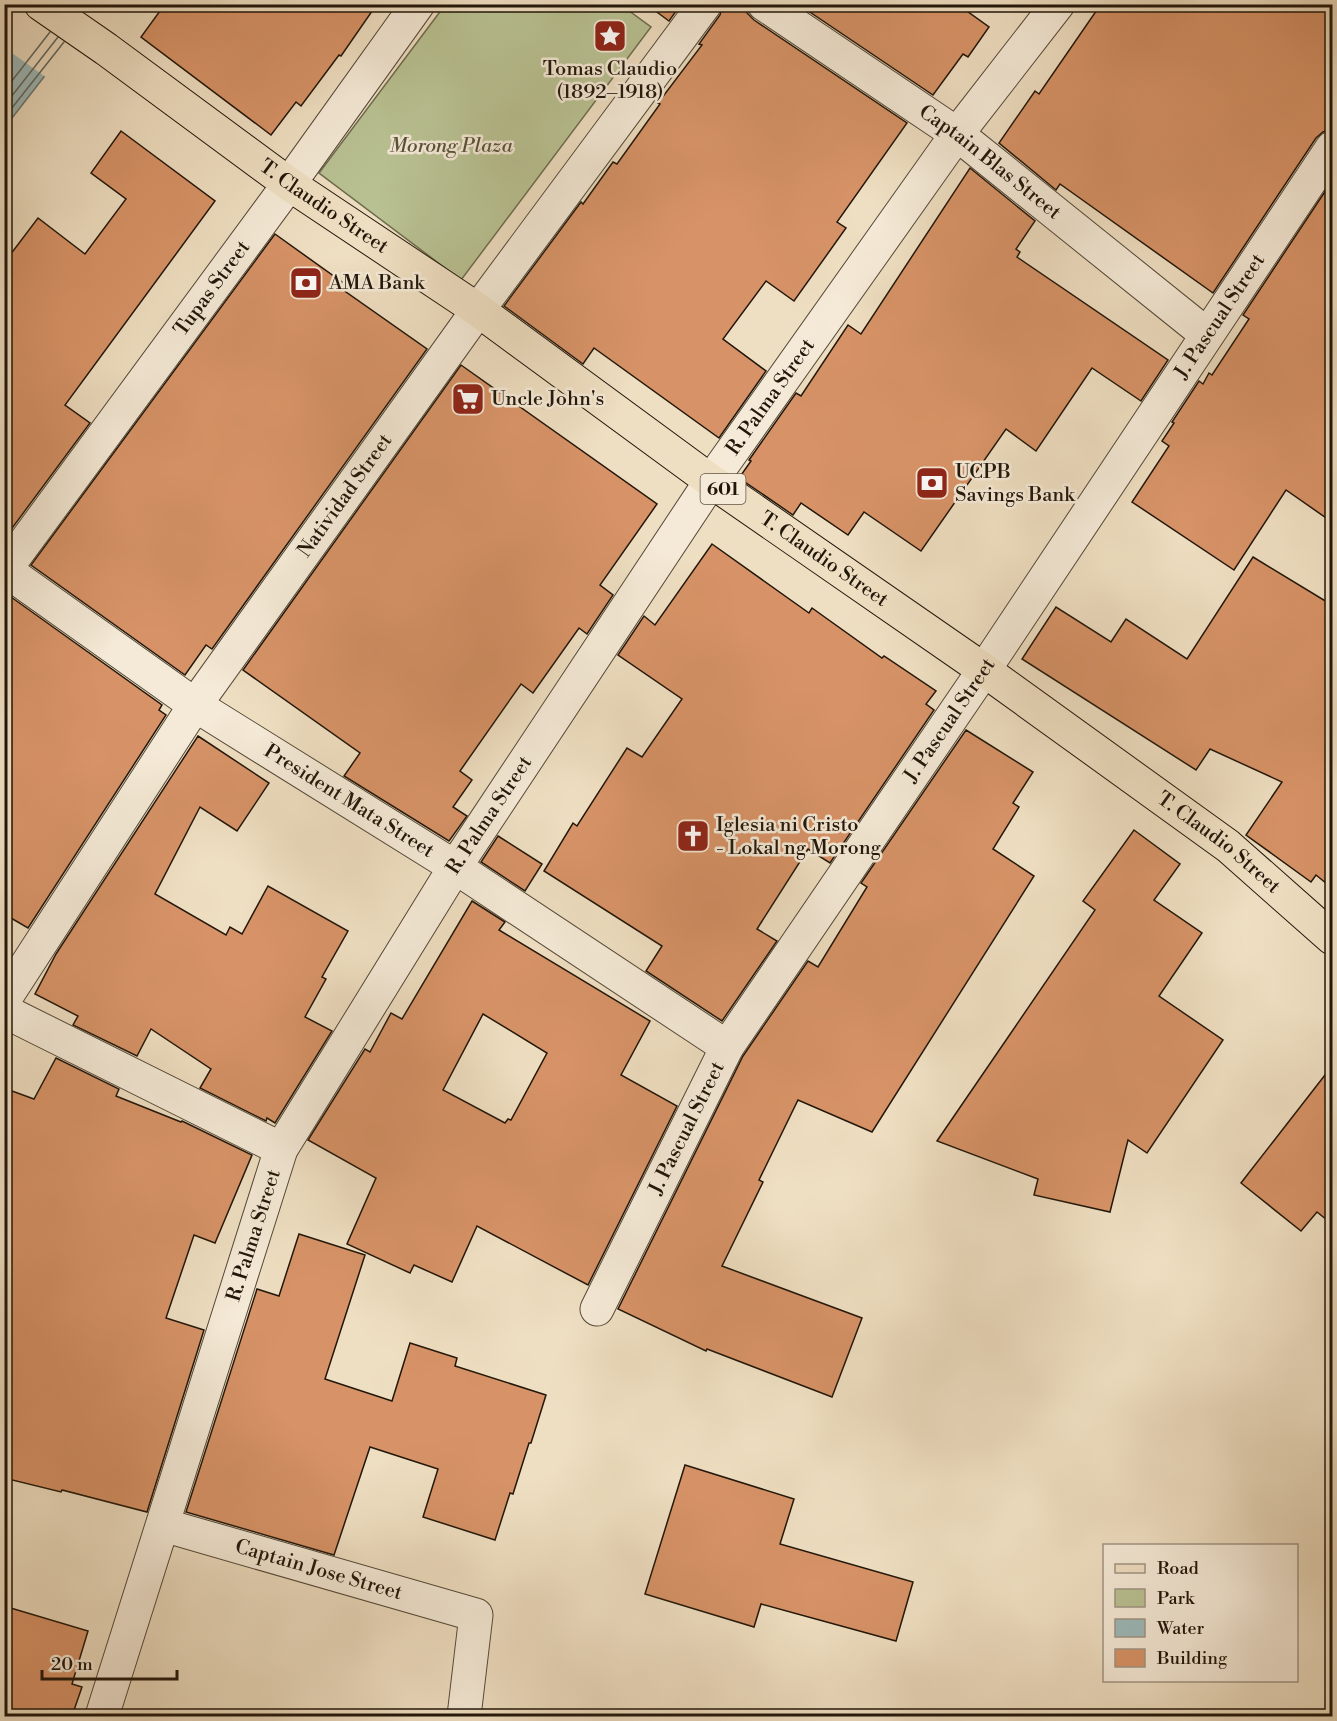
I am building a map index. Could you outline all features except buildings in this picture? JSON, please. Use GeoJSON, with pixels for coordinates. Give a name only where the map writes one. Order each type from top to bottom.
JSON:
{"type":"FeatureCollection","features":[{"type":"Feature","properties":{"kind":"main road","name":"T. Claudio Street"},"geometry":{"type":"LineString","coordinates":[[40,4],[106,49],[288,184],[478,310],[711,481],[984,670],[1228,846],[1332,938]]}},
{"type":"Feature","properties":{"kind":"street","name":"Tupas Street"},"geometry":{"type":"LineString","coordinates":[[5,570],[418,4]]}},
{"type":"Feature","properties":{"kind":"street","name":"Natividad Street"},"geometry":{"type":"LineString","coordinates":[[4,1000],[195,705],[478,310],[705,4]]}},
{"type":"Feature","properties":{"kind":"street","name":"Captain Blas Street"},"geometry":{"type":"LineString","coordinates":[[764,4],[957,134],[1206,334]]}},
{"type":"Feature","properties":{"kind":"street","name":"R. Palma Street"},"geometry":{"type":"LineString","coordinates":[[102,1716],[280,1149],[455,867],[711,481],[957,134],[1058,4]]}},
{"type":"Feature","properties":{"kind":"street","name":"J. Pascual Street"},"geometry":{"type":"LineString","coordinates":[[597,1309],[727,1047],[984,670],[1332,148]]}},
{"type":"Feature","properties":{"kind":"street","name":"President Mata Street"},"geometry":{"type":"LineString","coordinates":[[5,570],[195,705],[455,867],[727,1047]]}},
{"type":"Feature","properties":{"kind":"street"},"geometry":{"type":"LineString","coordinates":[[4,1011],[280,1149]]}},
{"type":"Feature","properties":{"kind":"street","name":"Captain Jose Street"},"geometry":{"type":"LineString","coordinates":[[163,1525],[476,1615],[464,1716]]}},
{"type":"Feature","properties":{"kind":"green space","name":"Morong Plaza"},"geometry":{"type":"Polygon","coordinates":[[[445,5],[621,5],[651,27],[461,280],[319,173],[445,5]]]}},
{"type":"Feature","properties":{"kind":"water"},"geometry":{"type":"Polygon","coordinates":[[[5,5],[100,5],[5,127],[5,5]]]}},
{"type":"Feature","properties":{"kind":"pier"},"geometry":{"type":"Polygon","coordinates":[[[103,4],[47,78],[5,48],[5,5],[103,4]]]}},
{"type":"Feature","properties":{"kind":"place","name":"Tomas Claudio (1892–1918)"},"geometry":{"type":"Point","coordinates":[610,36]}},
{"type":"Feature","properties":{"kind":"place","name":"AMA Bank"},"geometry":{"type":"Point","coordinates":[306,283]}},
{"type":"Feature","properties":{"kind":"place","name":"Uncle John's"},"geometry":{"type":"Point","coordinates":[468,399]}},
{"type":"Feature","properties":{"kind":"place","name":"UCPB Savings Bank"},"geometry":{"type":"Point","coordinates":[932,483]}},
{"type":"Feature","properties":{"kind":"place","name":"Iglesia ni Cristo - Lokal ng Morong"},"geometry":{"type":"Point","coordinates":[693,836]}}]}
